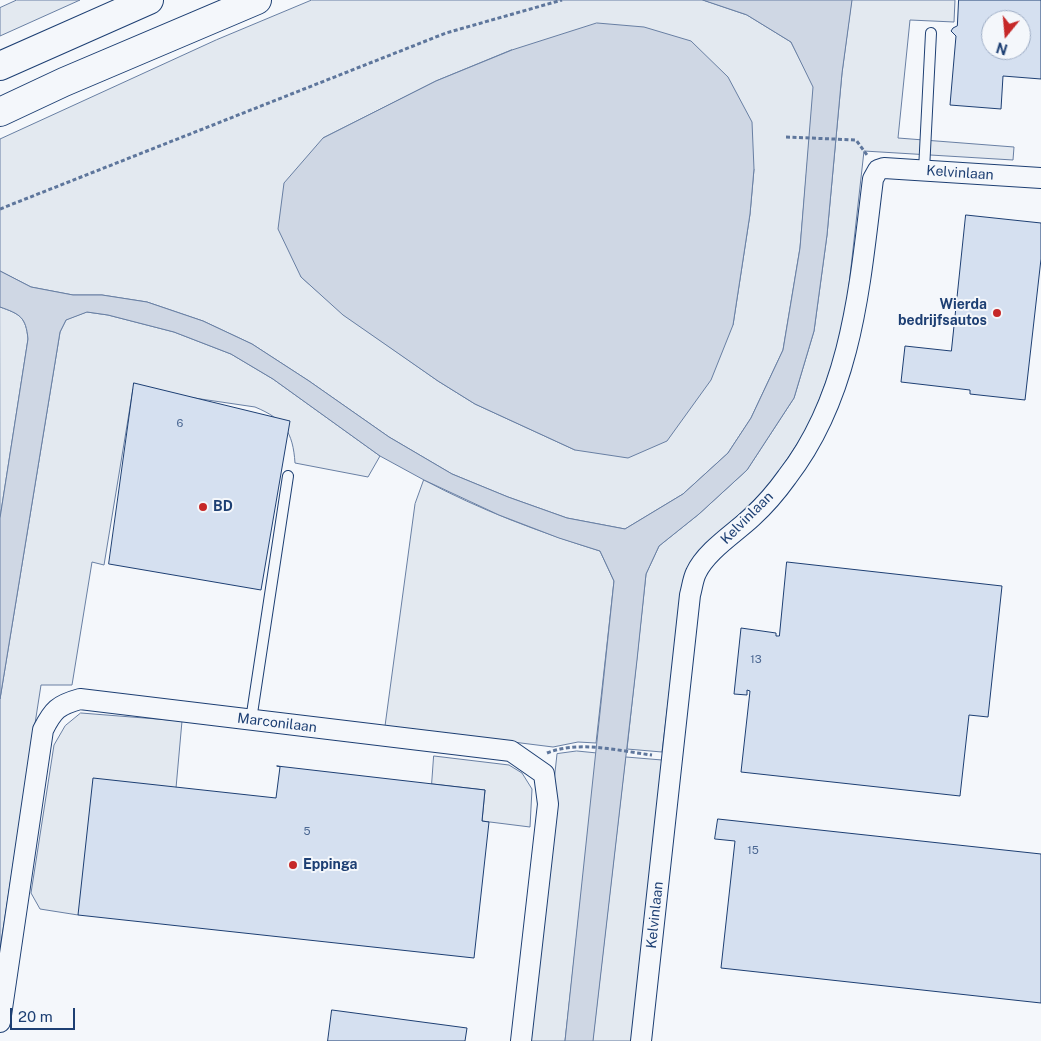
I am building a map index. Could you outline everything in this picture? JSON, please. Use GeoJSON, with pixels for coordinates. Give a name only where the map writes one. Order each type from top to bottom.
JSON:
{"type":"FeatureCollection","features":[{"type":"Feature","properties":{"kind":"highway"},"geometry":{"type":"LineString","coordinates":[[0,66],[149,0]]}},
{"type":"Feature","properties":{"kind":"highway"},"geometry":{"type":"LineString","coordinates":[[0,112],[64,82],[257,0]]}},
{"type":"Feature","properties":{"kind":"street","name":"Kelvinlaan"},"geometry":{"type":"LineString","coordinates":[[641,1041],[690,595],[696,573],[708,556],[754,515],[788,477],[824,418],[845,357],[857,302],[873,179],[878,170],[884,168],[1041,178]]}},
{"type":"Feature","properties":{"kind":"street","name":"Marconilaan"},"geometry":{"type":"LineString","coordinates":[[0,1022],[43,730],[52,713],[66,703],[80,699],[512,751],[544,774],[548,804],[521,1041]]}},
{"type":"Feature","properties":{"kind":"lane"},"geometry":{"type":"LineString","coordinates":[[924,170],[931,32]]}},
{"type":"Feature","properties":{"kind":"lane"},"geometry":{"type":"LineString","coordinates":[[252,720],[288,476]]}},
{"type":"Feature","properties":{"kind":"path"},"geometry":{"type":"LineString","coordinates":[[0,209],[446,33],[562,0]]}},
{"type":"Feature","properties":{"kind":"path"},"geometry":{"type":"LineString","coordinates":[[786,137],[856,140]]}},
{"type":"Feature","properties":{"kind":"path"},"geometry":{"type":"LineString","coordinates":[[526,761],[557,749],[590,747],[632,753]]}},
{"type":"Feature","properties":{"kind":"shaded area"},"geometry":{"type":"Polygon","coordinates":[[[17,0],[80,0],[0,36],[0,8],[17,0]]]}},
{"type":"Feature","properties":{"kind":"shaded area"},"geometry":{"type":"Polygon","coordinates":[[[312,0],[703,0],[747,15],[791,42],[814,87],[800,248],[783,350],[751,418],[728,453],[683,494],[625,529],[567,518],[452,474],[389,437],[252,344],[203,321],[147,302],[102,295],[73,295],[31,287],[0,271],[0,139],[216,40],[312,0]],[[512,50],[436,81],[323,138],[301,277],[343,314],[438,381],[475,404],[575,450],[733,325],[750,214],[754,169],[512,50]]]}},
{"type":"Feature","properties":{"kind":"shaded area"},"geometry":{"type":"Polygon","coordinates":[[[703,0],[852,0],[842,73],[827,235],[814,331],[794,398],[747,470],[699,514],[659,546],[646,574],[593,1041],[565,1041],[614,581],[600,551],[559,538],[499,515],[424,480],[380,456],[273,379],[231,354],[174,332],[108,315],[87,312],[66,320],[60,332],[0,699],[0,518],[28,339],[26,326],[21,317],[0,307],[0,271],[31,287],[73,295],[102,295],[147,302],[203,321],[252,344],[389,437],[452,474],[567,518],[625,529],[683,494],[728,453],[751,418],[783,350],[800,248],[813,87],[791,42],[747,15],[703,0]]]}},
{"type":"Feature","properties":{"kind":"shaded area"},"geometry":{"type":"Polygon","coordinates":[[[852,0],[955,0],[954,22],[910,20],[898,138],[1014,147],[1013,160],[864,151],[847,303],[837,352],[811,422],[767,488],[702,549],[683,580],[662,752],[627,749],[646,574],[659,546],[699,514],[747,470],[794,398],[814,331],[827,235],[842,73],[852,0]]]}},
{"type":"Feature","properties":{"kind":"shaded area"},"geometry":{"type":"Polygon","coordinates":[[[597,23],[644,27],[691,41],[728,77],[752,122],[754,169],[750,214],[733,325],[711,380],[667,441],[628,458],[575,450],[475,404],[438,381],[343,315],[301,277],[278,229],[284,183],[323,138],[436,81],[512,50],[597,23]]]}},
{"type":"Feature","properties":{"kind":"shaded area"},"geometry":{"type":"Polygon","coordinates":[[[0,307],[21,317],[26,326],[28,339],[0,518],[0,307]]]}},
{"type":"Feature","properties":{"kind":"shaded area"},"geometry":{"type":"Polygon","coordinates":[[[87,312],[108,315],[174,332],[231,354],[273,379],[380,456],[368,477],[295,463],[292,443],[285,428],[273,416],[255,407],[133,389],[104,565],[92,562],[72,685],[41,685],[0,949],[0,699],[60,332],[66,320],[87,312]]]}},
{"type":"Feature","properties":{"kind":"shaded area"},"geometry":{"type":"Polygon","coordinates":[[[424,480],[510,520],[600,551],[614,581],[596,743],[578,742],[553,747],[385,726],[415,504],[424,480]]]}},
{"type":"Feature","properties":{"kind":"shaded area"},"geometry":{"type":"Polygon","coordinates":[[[81,713],[182,721],[176,788],[78,915],[40,909],[31,893],[54,745],[65,726],[81,713]]]}},
{"type":"Feature","properties":{"kind":"shaded area"},"geometry":{"type":"Polygon","coordinates":[[[577,751],[597,753],[565,1041],[526,1041],[557,754],[577,751]]]}},
{"type":"Feature","properties":{"kind":"shaded area"},"geometry":{"type":"Polygon","coordinates":[[[434,756],[509,765],[522,773],[532,789],[530,827],[482,821],[485,790],[432,784],[434,756]]]}},
{"type":"Feature","properties":{"kind":"shaded area"},"geometry":{"type":"Polygon","coordinates":[[[626,757],[662,760],[632,1041],[593,1041],[626,757]]]}},
{"type":"Feature","properties":{"kind":"building"},"geometry":{"type":"Polygon","coordinates":[[[959,0],[1041,0],[1041,79],[1003,76],[1001,109],[950,105],[956,36],[951,31],[957,26],[959,0]]]}},
{"type":"Feature","properties":{"kind":"building"},"geometry":{"type":"Polygon","coordinates":[[[966,215],[1041,223],[1041,259],[1025,400],[970,394],[970,390],[901,382],[905,346],[951,351],[966,215]]]}},
{"type":"Feature","properties":{"kind":"building"},"geometry":{"type":"Polygon","coordinates":[[[134,383],[290,421],[261,590],[109,564],[134,383]]]}},
{"type":"Feature","properties":{"kind":"building"},"geometry":{"type":"Polygon","coordinates":[[[787,562],[1002,586],[988,717],[969,715],[960,796],[741,772],[750,691],[747,690],[747,695],[734,694],[741,628],[776,633],[776,636],[779,636],[787,562]]]}},
{"type":"Feature","properties":{"kind":"building"},"geometry":{"type":"Polygon","coordinates":[[[277,766],[485,790],[482,821],[489,822],[474,958],[78,915],[93,778],[276,798],[280,767],[277,766]]]}},
{"type":"Feature","properties":{"kind":"building"},"geometry":{"type":"Polygon","coordinates":[[[718,819],[1041,854],[1041,1003],[721,968],[735,841],[715,839],[718,819]]]}},
{"type":"Feature","properties":{"kind":"building"},"geometry":{"type":"Polygon","coordinates":[[[332,1010],[467,1028],[465,1041],[328,1041],[332,1010]]]}},
{"type":"Feature","properties":{"kind":"place","name":"Wierda bedrijfsautos"},"geometry":{"type":"Point","coordinates":[997,313]}},
{"type":"Feature","properties":{"kind":"place","name":"BD"},"geometry":{"type":"Point","coordinates":[203,507]}},
{"type":"Feature","properties":{"kind":"place","name":"Eppinga"},"geometry":{"type":"Point","coordinates":[293,865]}}]}
